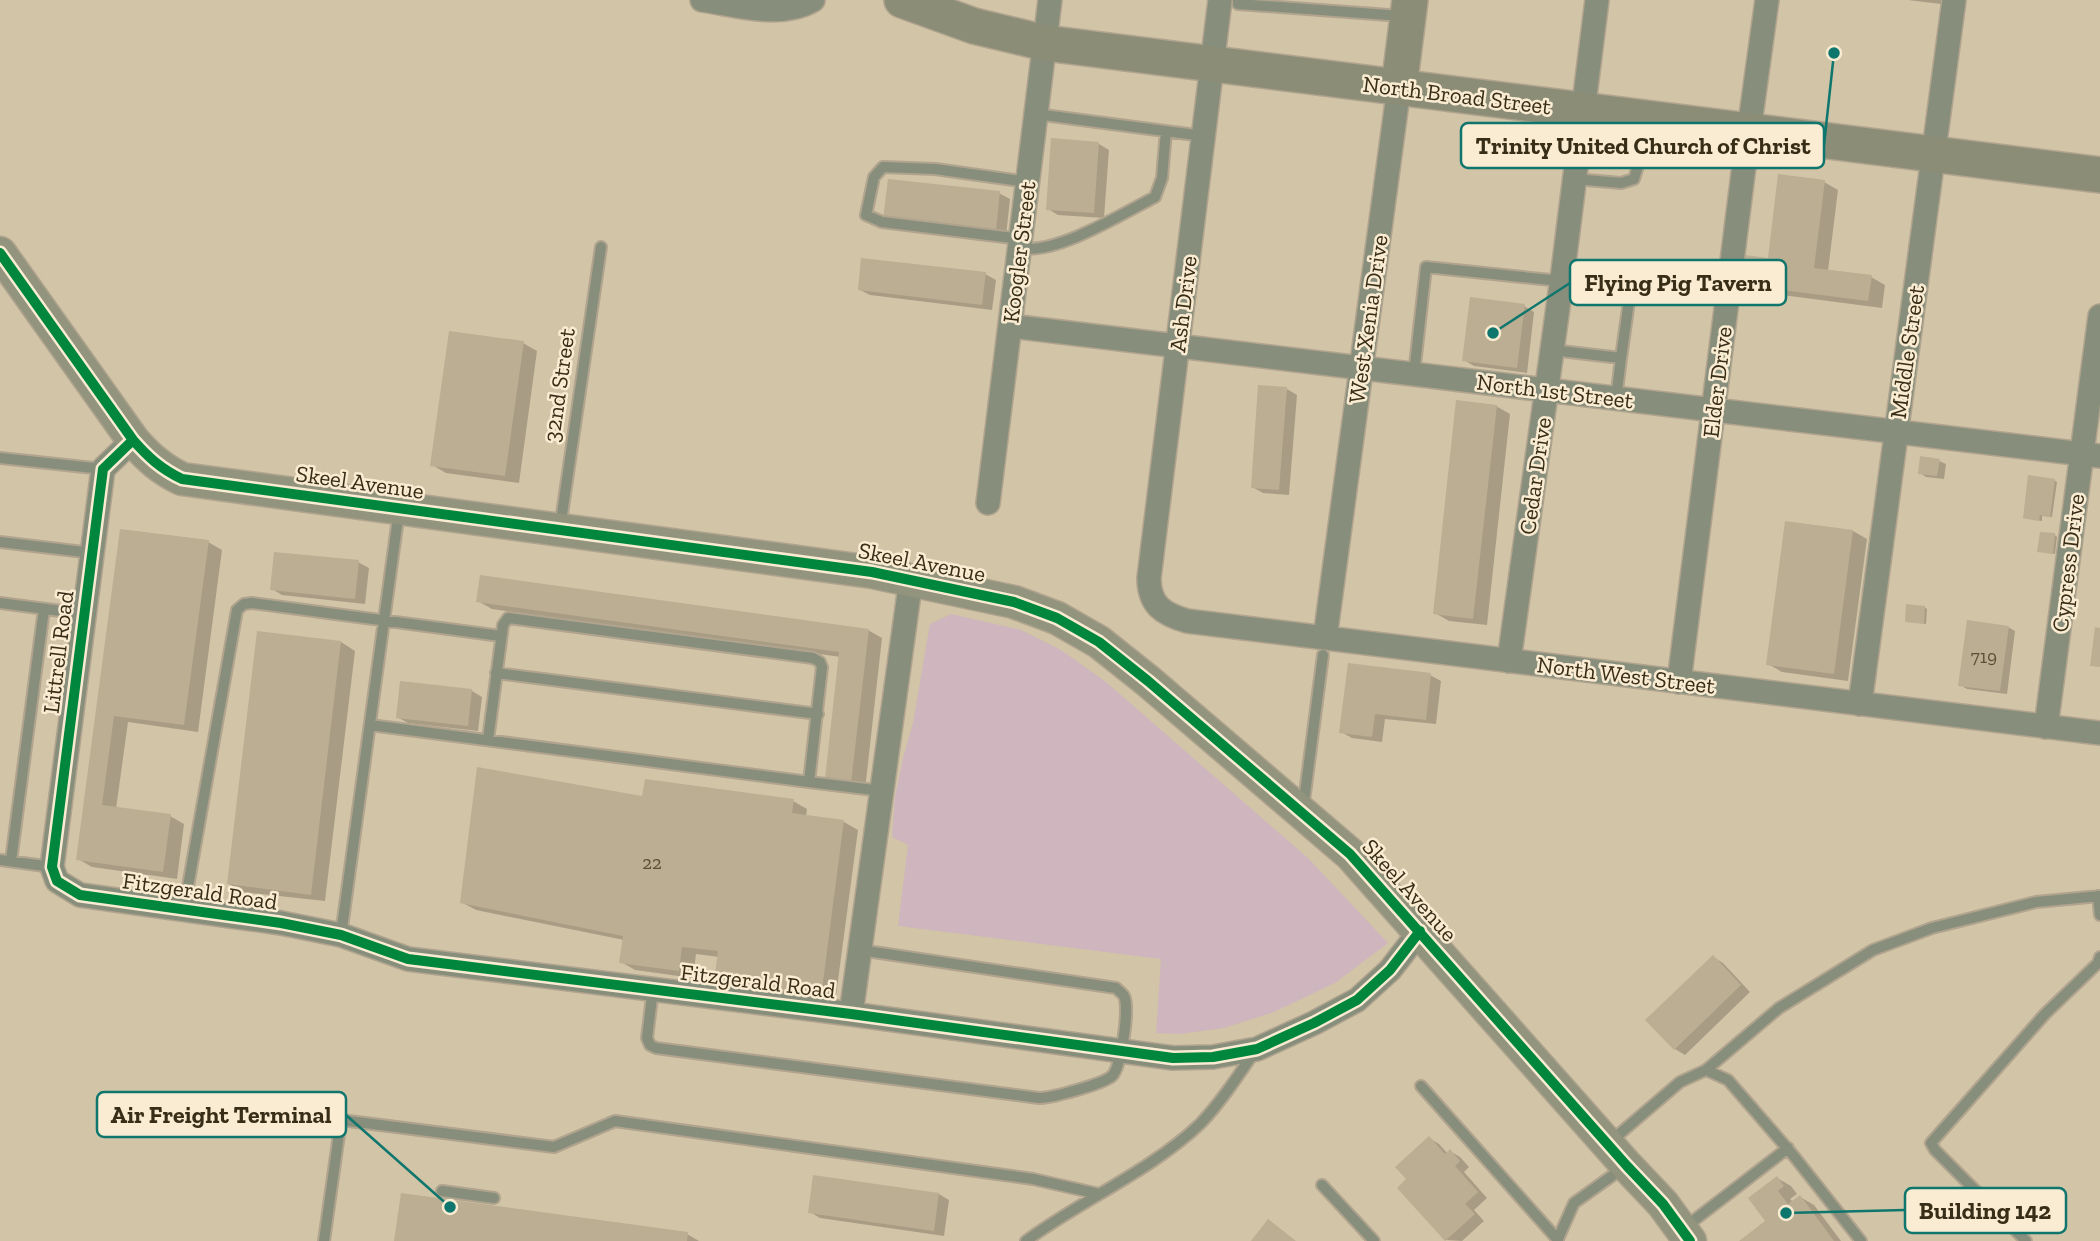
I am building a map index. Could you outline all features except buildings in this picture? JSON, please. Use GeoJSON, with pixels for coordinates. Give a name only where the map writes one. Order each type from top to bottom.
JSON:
{"type":"FeatureCollection","features":[{"type":"Feature","properties":{"kind":"main road","name":"North Broad Street"},"geometry":{"type":"LineString","coordinates":[[902,0],[974,26],[1045,43],[2100,175]]}},
{"type":"Feature","properties":{"kind":"main road","name":"West Xenia Drive"},"geometry":{"type":"LineString","coordinates":[[1399,87],[1409,8]]}},
{"type":"Feature","properties":{"kind":"street"},"geometry":{"type":"LineString","coordinates":[[702,0],[782,9],[813,0]]}},
{"type":"Feature","properties":{"kind":"street","name":"Koogler Street"},"geometry":{"type":"LineString","coordinates":[[988,503],[1050,0]]}},
{"type":"Feature","properties":{"kind":"street","name":"Cedar Drive"},"geometry":{"type":"LineString","coordinates":[[1509,661],[1597,0]]}},
{"type":"Feature","properties":{"kind":"street","name":"Elder Drive"},"geometry":{"type":"LineString","coordinates":[[1679,682],[1767,0]]}},
{"type":"Feature","properties":{"kind":"street","name":"Middle Street"},"geometry":{"type":"LineString","coordinates":[[1860,704],[1954,0]]}},
{"type":"Feature","properties":{"kind":"street","name":"Ash Drive"},"geometry":{"type":"LineString","coordinates":[[1157,605],[1149,593],[1149,578],[1212,64],[1229,2]]}},
{"type":"Feature","properties":{"kind":"street","name":"West Xenia Drive"},"geometry":{"type":"LineString","coordinates":[[1324,647],[1399,87]]}},
{"type":"Feature","properties":{"kind":"street","name":"Skeel Avenue"},"geometry":{"type":"LineString","coordinates":[[0,253],[133,440],[153,462],[181,479],[911,579],[1014,601],[1082,631],[1148,681],[1350,854],[1663,1204],[1686,1235]]}},
{"type":"Feature","properties":{"kind":"street","name":"Cypress Drive"},"geometry":{"type":"LineString","coordinates":[[2046,727],[2091,455],[2100,316]]}},
{"type":"Feature","properties":{"kind":"street","name":"North 1st Street"},"geometry":{"type":"LineString","coordinates":[[1010,326],[2091,455]]}},
{"type":"Feature","properties":{"kind":"street"},"geometry":{"type":"LineString","coordinates":[[103,469],[133,440]]}},
{"type":"Feature","properties":{"kind":"street","name":"Littrell Road"},"geometry":{"type":"LineString","coordinates":[[55,874],[103,469]]}},
{"type":"Feature","properties":{"kind":"street"},"geometry":{"type":"LineString","coordinates":[[851,1014],[911,579]]}},
{"type":"Feature","properties":{"kind":"street","name":"North West Street"},"geometry":{"type":"LineString","coordinates":[[1157,605],[1170,616],[1187,621],[1324,647],[1509,661],[2100,733]]}},
{"type":"Feature","properties":{"kind":"street","name":"Fitzgerald Road"},"geometry":{"type":"LineString","coordinates":[[55,874],[80,895],[281,923],[341,935],[408,959],[851,1014],[1173,1058],[1213,1057],[1257,1049],[1314,1023],[1357,1000],[1390,970],[1420,931]]}},
{"type":"Feature","properties":{"kind":"lane"},"geometry":{"type":"LineString","coordinates":[[1367,13],[1369,0]]}},
{"type":"Feature","properties":{"kind":"lane"},"geometry":{"type":"LineString","coordinates":[[1229,2],[1367,13],[1409,8]]}},
{"type":"Feature","properties":{"kind":"lane"},"geometry":{"type":"LineString","coordinates":[[1036,114],[1203,136]]}},
{"type":"Feature","properties":{"kind":"lane"},"geometry":{"type":"LineString","coordinates":[[1575,179],[1627,183],[1634,178],[1646,119]]}},
{"type":"Feature","properties":{"kind":"lane"},"geometry":{"type":"LineString","coordinates":[[1028,182],[935,169],[883,167],[874,177],[866,215],[882,222],[1040,248],[1068,241],[1155,197],[1162,178],[1166,131]]}},
{"type":"Feature","properties":{"kind":"lane","name":"32nd Street"},"geometry":{"type":"LineString","coordinates":[[560,530],[601,247]]}},
{"type":"Feature","properties":{"kind":"lane"},"geometry":{"type":"LineString","coordinates":[[1414,374],[1426,267],[1632,280],[1728,292]]}},
{"type":"Feature","properties":{"kind":"lane"},"geometry":{"type":"LineString","coordinates":[[1616,398],[1632,280]]}},
{"type":"Feature","properties":{"kind":"lane"},"geometry":{"type":"LineString","coordinates":[[1552,350],[1621,358]]}},
{"type":"Feature","properties":{"kind":"lane"},"geometry":{"type":"LineString","coordinates":[[0,458],[103,469]]}},
{"type":"Feature","properties":{"kind":"lane"},"geometry":{"type":"LineString","coordinates":[[341,935],[399,508]]}},
{"type":"Feature","properties":{"kind":"lane"},"geometry":{"type":"LineString","coordinates":[[0,542],[92,553]]}},
{"type":"Feature","properties":{"kind":"lane"},"geometry":{"type":"LineString","coordinates":[[0,603],[84,614]]}},
{"type":"Feature","properties":{"kind":"lane"},"geometry":{"type":"LineString","coordinates":[[184,909],[237,610],[244,604],[252,603],[501,636]]}},
{"type":"Feature","properties":{"kind":"lane"},"geometry":{"type":"LineString","coordinates":[[44,609],[6,860],[55,874]]}},
{"type":"Feature","properties":{"kind":"lane"},"geometry":{"type":"LineString","coordinates":[[488,740],[501,636],[504,620],[508,618],[813,658],[820,662],[822,667],[809,782]]}},
{"type":"Feature","properties":{"kind":"lane"},"geometry":{"type":"LineString","coordinates":[[1302,812],[1324,647]]}},
{"type":"Feature","properties":{"kind":"lane"},"geometry":{"type":"LineString","coordinates":[[496,674],[818,714]]}},
{"type":"Feature","properties":{"kind":"lane"},"geometry":{"type":"LineString","coordinates":[[370,725],[882,791]]}},
{"type":"Feature","properties":{"kind":"lane"},"geometry":{"type":"LineString","coordinates":[[1421,1086],[1558,1241],[1574,1203],[1680,1082],[1706,1070],[1779,1008],[1873,950],[1931,928],[2036,902],[2099,896],[2100,915]]}},
{"type":"Feature","properties":{"kind":"lane"},"geometry":{"type":"LineString","coordinates":[[653,989],[647,1038],[650,1045],[656,1048],[1048,1098],[1111,1078],[1118,1068],[1126,1007],[1124,995],[1116,988],[860,950]]}},
{"type":"Feature","properties":{"kind":"lane"},"geometry":{"type":"LineString","coordinates":[[2026,1241],[1931,1143],[2045,1014],[2098,963],[2100,957]]}},
{"type":"Feature","properties":{"kind":"lane"},"geometry":{"type":"LineString","coordinates":[[1026,1241],[1162,1154],[1199,1124],[1228,1091],[1257,1049]]}},
{"type":"Feature","properties":{"kind":"lane"},"geometry":{"type":"LineString","coordinates":[[1706,1070],[1728,1080],[1788,1148],[1861,1241]]}},
{"type":"Feature","properties":{"kind":"lane"},"geometry":{"type":"LineString","coordinates":[[324,1241],[341,1119],[554,1147],[615,1121],[1033,1179],[1099,1194]]}},
{"type":"Feature","properties":{"kind":"lane"},"geometry":{"type":"LineString","coordinates":[[1686,1235],[1788,1148]]}},
{"type":"Feature","properties":{"kind":"lane"},"geometry":{"type":"LineString","coordinates":[[1322,1185],[1374,1241]]}},
{"type":"Feature","properties":{"kind":"lane"},"geometry":{"type":"LineString","coordinates":[[442,1191],[494,1198]]}},
{"type":"Feature","properties":{"kind":"shaded area"},"geometry":{"type":"Polygon","coordinates":[[[951,614],[1021,630],[1061,650],[1106,682],[1308,858],[1388,943],[1335,983],[1274,1012],[1224,1028],[1179,1034],[1156,1033],[1161,959],[898,926],[908,845],[892,837],[895,797],[913,723],[930,624],[951,614]]]}},
{"type":"Feature","properties":{"kind":"cycle path"},"geometry":{"type":"LineString","coordinates":[[0,253],[133,440],[155,462],[182,479],[872,572],[1014,602],[1057,618],[1099,642],[1350,854],[1663,1204],[1690,1241]]}},
{"type":"Feature","properties":{"kind":"cycle path"},"geometry":{"type":"LineString","coordinates":[[133,440],[103,469],[52,867],[57,881],[80,895],[281,923],[341,935],[408,959],[851,1014],[1173,1058],[1213,1057],[1257,1049],[1314,1023],[1357,1000],[1390,970],[1420,931]]}},
{"type":"Feature","properties":{"kind":"place","name":"Trinity United Church of Christ"},"geometry":{"type":"Point","coordinates":[1834,53]}},
{"type":"Feature","properties":{"kind":"place","name":"Flying Pig Tavern"},"geometry":{"type":"Point","coordinates":[1493,333]}},
{"type":"Feature","properties":{"kind":"place","name":"Air Freight Terminal"},"geometry":{"type":"Point","coordinates":[450,1207]}},
{"type":"Feature","properties":{"kind":"place","name":"Building 142"},"geometry":{"type":"Point","coordinates":[1786,1213]}}]}
